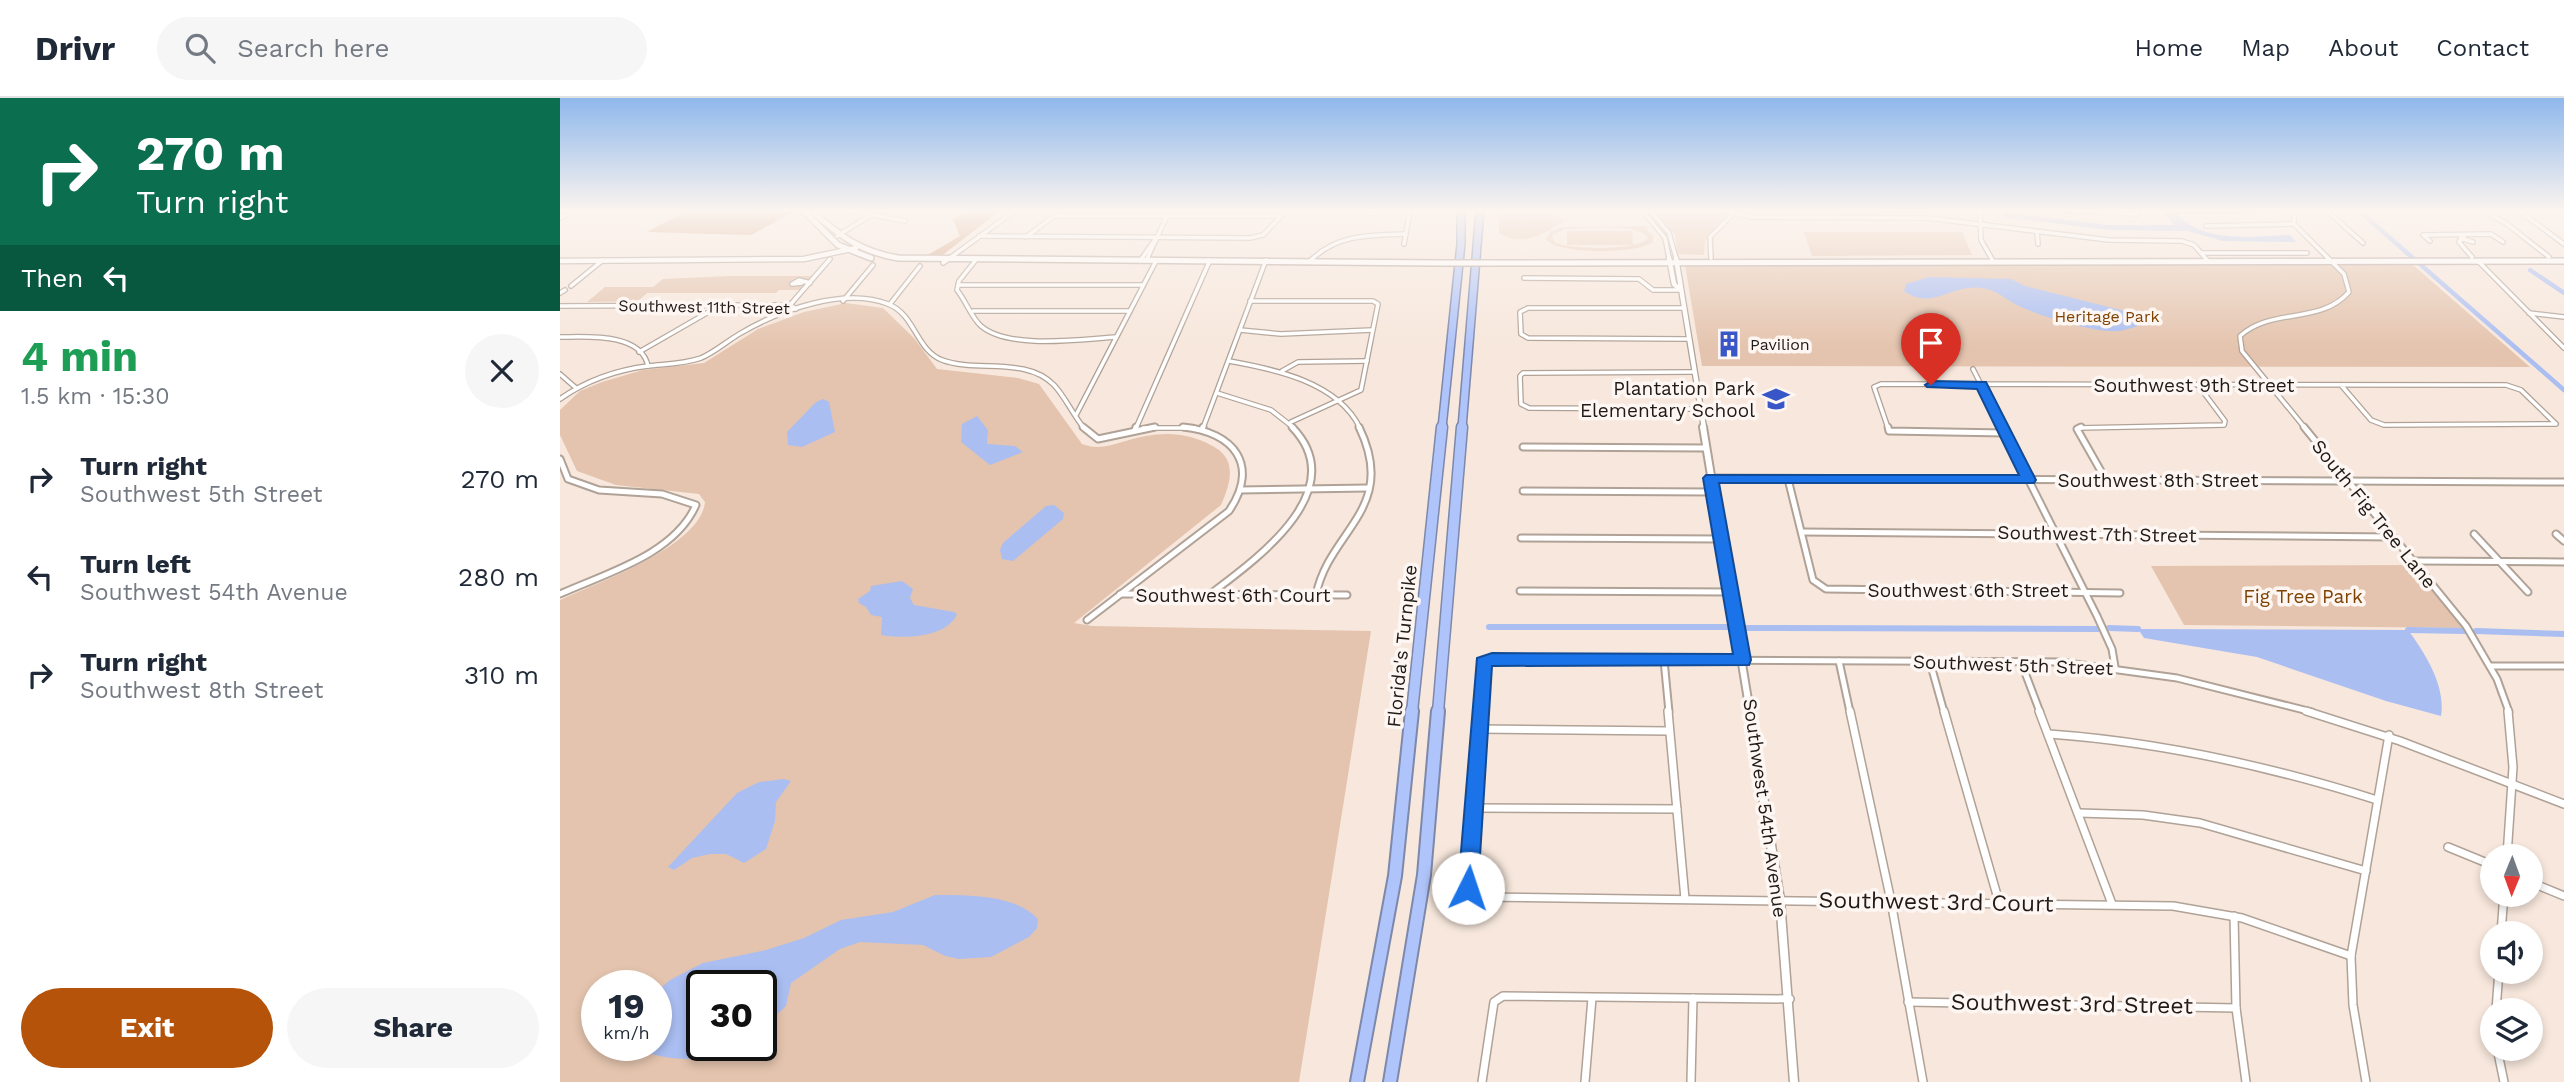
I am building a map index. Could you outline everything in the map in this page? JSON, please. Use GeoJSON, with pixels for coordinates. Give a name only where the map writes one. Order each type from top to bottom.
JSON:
{"type":"FeatureCollection","features":[{"type":"Feature","properties":{"kind":"highway","name":"Florida's Turnpike"},"geometry":{"type":"LineString","coordinates":[[1357,1082],[1395,876],[1460,256]]}},
{"type":"Feature","properties":{"kind":"highway"},"geometry":{"type":"LineString","coordinates":[[1390,1082],[1424,875],[1476,256]]}},
{"type":"Feature","properties":{"kind":"main road"},"geometry":{"type":"LineString","coordinates":[[873,256],[890,261],[1992,260],[2205,257],[2478,261],[2564,259]]}},
{"type":"Feature","properties":{"kind":"main road"},"geometry":{"type":"LineString","coordinates":[[2421,259],[2564,259]]}},
{"type":"Feature","properties":{"kind":"main road"},"geometry":{"type":"LineString","coordinates":[[1673,260],[1992,260]]}},
{"type":"Feature","properties":{"kind":"street"},"geometry":{"type":"LineString","coordinates":[[770,260],[827,256]]}},
{"type":"Feature","properties":{"kind":"street"},"geometry":{"type":"LineString","coordinates":[[560,261],[830,259],[838,256]]}},
{"type":"Feature","properties":{"kind":"street"},"geometry":{"type":"LineString","coordinates":[[945,261],[952,256]]}},
{"type":"Feature","properties":{"kind":"street"},"geometry":{"type":"LineString","coordinates":[[1143,261],[1148,256]]}},
{"type":"Feature","properties":{"kind":"street"},"geometry":{"type":"LineString","coordinates":[[1310,261],[1315,256]]}},
{"type":"Feature","properties":{"kind":"street","name":"Southwest 54th Avenue"},"geometry":{"type":"LineString","coordinates":[[1672,256],[1673,260]]}},
{"type":"Feature","properties":{"kind":"street","name":"Southwest 54th Avenue"},"geometry":{"type":"LineString","coordinates":[[1672,256],[1674,284],[1678,289],[1682,308],[1743,660],[1780,900],[1790,999],[1794,1082]]}},
{"type":"Feature","properties":{"kind":"street"},"geometry":{"type":"LineString","coordinates":[[1990,256],[1992,260]]}},
{"type":"Feature","properties":{"kind":"street"},"geometry":{"type":"LineString","coordinates":[[2205,257],[2233,256]]}},
{"type":"Feature","properties":{"kind":"street"},"geometry":{"type":"LineString","coordinates":[[2327,256],[2330,259]]}},
{"type":"Feature","properties":{"kind":"street"},"geometry":{"type":"LineString","coordinates":[[790,305],[830,259]]}},
{"type":"Feature","properties":{"kind":"street","name":"South Fig Tree Lane"},"geometry":{"type":"LineString","coordinates":[[2330,259],[2344,274],[2350,288],[2340,304],[2250,324],[2240,335],[2242,351],[2466,626],[2490,666],[2509,712],[2512,783],[2508,844]]}},
{"type":"Feature","properties":{"kind":"street"},"geometry":{"type":"LineString","coordinates":[[571,286],[603,260]]}},
{"type":"Feature","properties":{"kind":"street"},"geometry":{"type":"LineString","coordinates":[[1135,430],[1210,260]]}},
{"type":"Feature","properties":{"kind":"street"},"geometry":{"type":"LineString","coordinates":[[1202,430],[1266,260]]}},
{"type":"Feature","properties":{"kind":"street"},"geometry":{"type":"LineString","coordinates":[[972,261],[957,290],[973,311],[976,321],[998,334],[1017,338],[1116,337]]}},
{"type":"Feature","properties":{"kind":"street"},"geometry":{"type":"LineString","coordinates":[[1076,415],[1156,261]]}},
{"type":"Feature","properties":{"kind":"street"},"geometry":{"type":"LineString","coordinates":[[2478,261],[2564,348]]}},
{"type":"Feature","properties":{"kind":"street"},"geometry":{"type":"LineString","coordinates":[[843,301],[873,265]]}},
{"type":"Feature","properties":{"kind":"street"},"geometry":{"type":"LineString","coordinates":[[920,266],[890,304],[909,320],[919,342],[940,359],[967,366],[1036,374],[1052,384],[1098,439],[1135,430],[1174,427],[1202,430],[1230,444],[1240,457],[1244,472],[1241,490],[1235,503],[1221,519],[1087,620]]}},
{"type":"Feature","properties":{"kind":"street"},"geometry":{"type":"LineString","coordinates":[[1524,278],[1639,279],[1650,288],[1678,289]]}},
{"type":"Feature","properties":{"kind":"street"},"geometry":{"type":"LineString","coordinates":[[802,283],[810,283]]}},
{"type":"Feature","properties":{"kind":"street"},"geometry":{"type":"LineString","coordinates":[[958,285],[1143,285]]}},
{"type":"Feature","properties":{"kind":"street","name":"Southwest 11th Street"},"geometry":{"type":"LineString","coordinates":[[560,306],[790,305],[796,309],[843,301],[890,304]]}},
{"type":"Feature","properties":{"kind":"street"},"geometry":{"type":"LineString","coordinates":[[1250,301],[1376,302],[1361,390],[1340,402],[1291,422]]}},
{"type":"Feature","properties":{"kind":"street"},"geometry":{"type":"LineString","coordinates":[[639,352],[719,306]]}},
{"type":"Feature","properties":{"kind":"street"},"geometry":{"type":"LineString","coordinates":[[1682,308],[1523,309],[1520,312],[1522,337],[1686,339]]}},
{"type":"Feature","properties":{"kind":"street"},"geometry":{"type":"LineString","coordinates":[[560,399],[576,388],[618,372],[672,365],[702,357],[751,327],[796,309]]}},
{"type":"Feature","properties":{"kind":"street"},"geometry":{"type":"LineString","coordinates":[[973,311],[1130,311]]}},
{"type":"Feature","properties":{"kind":"street"},"geometry":{"type":"LineString","coordinates":[[2529,313],[2564,317]]}},
{"type":"Feature","properties":{"kind":"street"},"geometry":{"type":"LineString","coordinates":[[1240,330],[1281,334],[1372,330]]}},
{"type":"Feature","properties":{"kind":"street"},"geometry":{"type":"LineString","coordinates":[[560,337],[617,339],[628,342],[648,366]]}},
{"type":"Feature","properties":{"kind":"street"},"geometry":{"type":"LineString","coordinates":[[1228,361],[1282,371],[1318,387],[1340,402],[1355,418],[1366,439],[1371,465],[1368,488],[1354,530],[1326,564],[1316,595]]}},
{"type":"Feature","properties":{"kind":"street"},"geometry":{"type":"LineString","coordinates":[[1282,371],[1298,362],[1367,361]]}},
{"type":"Feature","properties":{"kind":"street"},"geometry":{"type":"LineString","coordinates":[[1973,369],[2084,590],[2112,649],[2115,667]]}},
{"type":"Feature","properties":{"kind":"street"},"geometry":{"type":"LineString","coordinates":[[1692,372],[1523,373],[1520,376],[1524,407],[1699,409]]}},
{"type":"Feature","properties":{"kind":"street"},"geometry":{"type":"LineString","coordinates":[[560,374],[576,388]]}},
{"type":"Feature","properties":{"kind":"street","name":"Southwest 9th Street"},"geometry":{"type":"LineString","coordinates":[[1889,431],[1874,387],[1881,384],[2341,384],[2515,387],[2556,424]]}},
{"type":"Feature","properties":{"kind":"street"},"geometry":{"type":"LineString","coordinates":[[2341,384],[2377,424],[2556,424]]}},
{"type":"Feature","properties":{"kind":"street"},"geometry":{"type":"LineString","coordinates":[[2106,480],[2077,429],[2082,426],[2224,425],[2225,421],[2199,385]]}},
{"type":"Feature","properties":{"kind":"street"},"geometry":{"type":"LineString","coordinates":[[1209,595],[1290,526],[1307,489],[1309,453],[1291,422],[1273,409],[1253,401],[1217,393]]}},
{"type":"Feature","properties":{"kind":"street"},"geometry":{"type":"LineString","coordinates":[[1889,431],[2005,433]]}},
{"type":"Feature","properties":{"kind":"street"},"geometry":{"type":"LineString","coordinates":[[1523,447],[1706,448]]}},
{"type":"Feature","properties":{"kind":"street"},"geometry":{"type":"LineString","coordinates":[[560,459],[568,479],[600,490],[672,496],[696,505],[695,515],[671,538],[560,594]]}},
{"type":"Feature","properties":{"kind":"street","name":"Southwest 8th Street"},"geometry":{"type":"LineString","coordinates":[[1711,478],[2564,482]]}},
{"type":"Feature","properties":{"kind":"street"},"geometry":{"type":"LineString","coordinates":[[560,484],[568,479]]}},
{"type":"Feature","properties":{"kind":"street"},"geometry":{"type":"LineString","coordinates":[[1788,479],[1802,532]]}},
{"type":"Feature","properties":{"kind":"street"},"geometry":{"type":"LineString","coordinates":[[1241,490],[1368,488]]}},
{"type":"Feature","properties":{"kind":"street"},"geometry":{"type":"LineString","coordinates":[[1523,491],[1713,492]]}},
{"type":"Feature","properties":{"kind":"street","name":"Southwest 7th Street"},"geometry":{"type":"LineString","coordinates":[[1802,532],[2055,532],[2067,535],[2393,537]]}},
{"type":"Feature","properties":{"kind":"street","name":"Southwest 6th Street"},"geometry":{"type":"LineString","coordinates":[[1802,532],[1813,580],[1817,586],[1826,589],[2084,590],[2120,593]]}},
{"type":"Feature","properties":{"kind":"street"},"geometry":{"type":"LineString","coordinates":[[2474,534],[2528,592]]}},
{"type":"Feature","properties":{"kind":"street"},"geometry":{"type":"LineString","coordinates":[[2556,534],[2564,541]]}},
{"type":"Feature","properties":{"kind":"street"},"geometry":{"type":"LineString","coordinates":[[1521,538],[1721,540]]}},
{"type":"Feature","properties":{"kind":"street"},"geometry":{"type":"LineString","coordinates":[[2414,561],[2564,562]]}},
{"type":"Feature","properties":{"kind":"street"},"geometry":{"type":"LineString","coordinates":[[1520,591],[1731,592]]}},
{"type":"Feature","properties":{"kind":"street","name":"Southwest 6th Court"},"geometry":{"type":"LineString","coordinates":[[1120,594],[1347,595]]}},
{"type":"Feature","properties":{"kind":"street","name":"Southwest 5th Street"},"geometry":{"type":"LineString","coordinates":[[1477,729],[1483,662],[1492,660],[2021,662],[2115,667],[2253,693],[2389,734],[2564,804]]}},
{"type":"Feature","properties":{"kind":"street"},"geometry":{"type":"LineString","coordinates":[[1664,660],[1685,899]]}},
{"type":"Feature","properties":{"kind":"street"},"geometry":{"type":"LineString","coordinates":[[1839,661],[1891,901],[1923,1082]]}},
{"type":"Feature","properties":{"kind":"street"},"geometry":{"type":"LineString","coordinates":[[1930,662],[1999,902]]}},
{"type":"Feature","properties":{"kind":"street"},"geometry":{"type":"LineString","coordinates":[[2021,662],[2112,904]]}},
{"type":"Feature","properties":{"kind":"street"},"geometry":{"type":"LineString","coordinates":[[2490,666],[2564,666]]}},
{"type":"Feature","properties":{"kind":"street"},"geometry":{"type":"LineString","coordinates":[[1669,731],[1477,729],[1474,808],[1677,809]]}},
{"type":"Feature","properties":{"kind":"street"},"geometry":{"type":"LineString","coordinates":[[2049,734],[2109,737],[2227,756],[2377,800]]}},
{"type":"Feature","properties":{"kind":"street"},"geometry":{"type":"LineString","coordinates":[[2366,1082],[2353,1005],[2351,956],[2389,734]]}},
{"type":"Feature","properties":{"kind":"street","name":"Southwest 3rd Court"},"geometry":{"type":"LineString","coordinates":[[1474,808],[1468,888],[1472,894],[2112,904],[2205,909],[2273,926],[2351,956]]}},
{"type":"Feature","properties":{"kind":"street"},"geometry":{"type":"LineString","coordinates":[[2079,813],[2144,815],[2193,824],[2272,841],[2366,872]]}},
{"type":"Feature","properties":{"kind":"street"},"geometry":{"type":"LineString","coordinates":[[2448,847],[2480,860]]}},
{"type":"Feature","properties":{"kind":"street"},"geometry":{"type":"LineString","coordinates":[[2543,887],[2564,896]]}},
{"type":"Feature","properties":{"kind":"street"},"geometry":{"type":"LineString","coordinates":[[2234,916],[2236,1008],[2246,1082]]}},
{"type":"Feature","properties":{"kind":"street"},"geometry":{"type":"LineString","coordinates":[[1482,1082],[1494,1002],[1503,996],[1790,999]]}},
{"type":"Feature","properties":{"kind":"street"},"geometry":{"type":"LineString","coordinates":[[1585,1082],[1592,998]]}},
{"type":"Feature","properties":{"kind":"street"},"geometry":{"type":"LineString","coordinates":[[1690,1082],[1693,998]]}},
{"type":"Feature","properties":{"kind":"street","name":"Southwest 3rd Street"},"geometry":{"type":"LineString","coordinates":[[1908,1002],[2236,1008]]}},
{"type":"Feature","properties":{"kind":"street"},"geometry":{"type":"LineString","coordinates":[[2500,1061],[2504,1082]]}},
{"type":"Feature","properties":{"kind":"green space","name":"Heritage Park"},"geometry":{"type":"Polygon","coordinates":[[[2412,264],[2530,367],[1702,366],[1685,265],[2412,264]]]}},
{"type":"Feature","properties":{"kind":"green space"},"geometry":{"type":"Polygon","coordinates":[[[814,276],[801,290],[779,290],[776,293],[647,293],[638,301],[587,302],[605,287],[653,287],[663,279],[814,276]]]}},
{"type":"Feature","properties":{"kind":"green space"},"geometry":{"type":"Polygon","coordinates":[[[846,303],[883,308],[914,338],[937,369],[1018,378],[1039,384],[1082,444],[1098,447],[1146,436],[1175,434],[1202,441],[1219,450],[1225,456],[1230,469],[1227,491],[1221,505],[1074,623],[1092,626],[1371,631],[1299,1082],[560,1082],[560,600],[621,573],[667,548],[699,518],[705,502],[699,494],[616,485],[577,471],[560,435],[560,410],[580,391],[602,382],[643,370],[704,363],[758,329],[804,312],[846,303]]]}},
{"type":"Feature","properties":{"kind":"green space","name":"Fig Tree Park"},"geometry":{"type":"Polygon","coordinates":[[[2414,565],[2463,628],[2184,625],[2151,566],[2414,565]]]}},
{"type":"Feature","properties":{"kind":"water"},"geometry":{"type":"Polygon","coordinates":[[[1929,277],[2011,279],[2025,286],[2133,313],[2145,324],[2119,331],[2083,327],[2028,310],[1981,288],[1960,290],[1933,298],[1914,296],[1904,291],[1906,284],[1929,277]]]}},
{"type":"Feature","properties":{"kind":"water"},"geometry":{"type":"Polygon","coordinates":[[[823,399],[829,402],[835,432],[802,447],[788,445],[787,432],[816,402],[823,399]]]}},
{"type":"Feature","properties":{"kind":"water"},"geometry":{"type":"Polygon","coordinates":[[[977,416],[988,430],[987,444],[1015,446],[1023,452],[990,465],[961,442],[962,424],[977,416]]]}},
{"type":"Feature","properties":{"kind":"water"},"geometry":{"type":"Polygon","coordinates":[[[1054,505],[1064,513],[1063,519],[1013,561],[1002,559],[1000,550],[1003,543],[1046,506],[1054,505]]]}},
{"type":"Feature","properties":{"kind":"water"},"geometry":{"type":"Polygon","coordinates":[[[902,581],[913,589],[910,598],[914,605],[954,612],[957,614],[952,622],[944,628],[923,635],[881,635],[882,617],[871,615],[858,599],[870,591],[871,586],[902,581]]]}},
{"type":"Feature","properties":{"kind":"water"},"geometry":{"type":"Polygon","coordinates":[[[2138,629],[2408,630],[2433,670],[2440,693],[2441,716],[2386,701],[2257,657],[2144,638],[2138,629]]]}},
{"type":"Feature","properties":{"kind":"water"},"geometry":{"type":"Polygon","coordinates":[[[784,779],[791,781],[776,802],[775,821],[766,849],[744,863],[726,854],[710,854],[692,858],[674,870],[668,867],[737,793],[759,782],[784,779]]]}},
{"type":"Feature","properties":{"kind":"water"},"geometry":{"type":"Polygon","coordinates":[[[935,895],[975,896],[1017,905],[1038,919],[1037,928],[1029,937],[991,957],[959,959],[945,956],[923,945],[860,942],[840,949],[791,983],[786,1006],[777,1014],[777,970],[689,970],[703,963],[766,950],[804,938],[841,920],[893,912],[935,895]]]}},
{"type":"Feature","properties":{"kind":"water"},"geometry":{"type":"Polygon","coordinates":[[[686,972],[686,1059],[672,1058],[672,979],[686,972]]]}},
{"type":"Feature","properties":{"kind":"waterway"},"geometry":{"type":"LineString","coordinates":[[2411,256],[2564,390]]}},
{"type":"Feature","properties":{"kind":"waterway"},"geometry":{"type":"LineString","coordinates":[[2530,270],[2564,293]]}},
{"type":"Feature","properties":{"kind":"waterway"},"geometry":{"type":"LineString","coordinates":[[1489,627],[1729,627]]}},
{"type":"Feature","properties":{"kind":"waterway"},"geometry":{"type":"LineString","coordinates":[[1743,628],[2098,629]]}},
{"type":"Feature","properties":{"kind":"waterway"},"geometry":{"type":"LineString","coordinates":[[2109,628],[2138,629]]}},
{"type":"Feature","properties":{"kind":"waterway"},"geometry":{"type":"LineString","coordinates":[[2408,630],[2465,631]]}},
{"type":"Feature","properties":{"kind":"waterway"},"geometry":{"type":"LineString","coordinates":[[2476,631],[2564,634]]}},
{"type":"Feature","properties":{"kind":"place","name":"Pavilion"},"geometry":{"type":"Point","coordinates":[1729,344]}},
{"type":"Feature","properties":{"kind":"place","name":"Plantation Park Elementary School"},"geometry":{"type":"Point","coordinates":[1776,399]}},
{"type":"Feature","properties":{"kind":"route"},"geometry":{"type":"LineString","coordinates":[[1468,888],[1483,662],[1743,660],[1711,478],[2029,480],[1981,385],[1931,385]]}}]}
